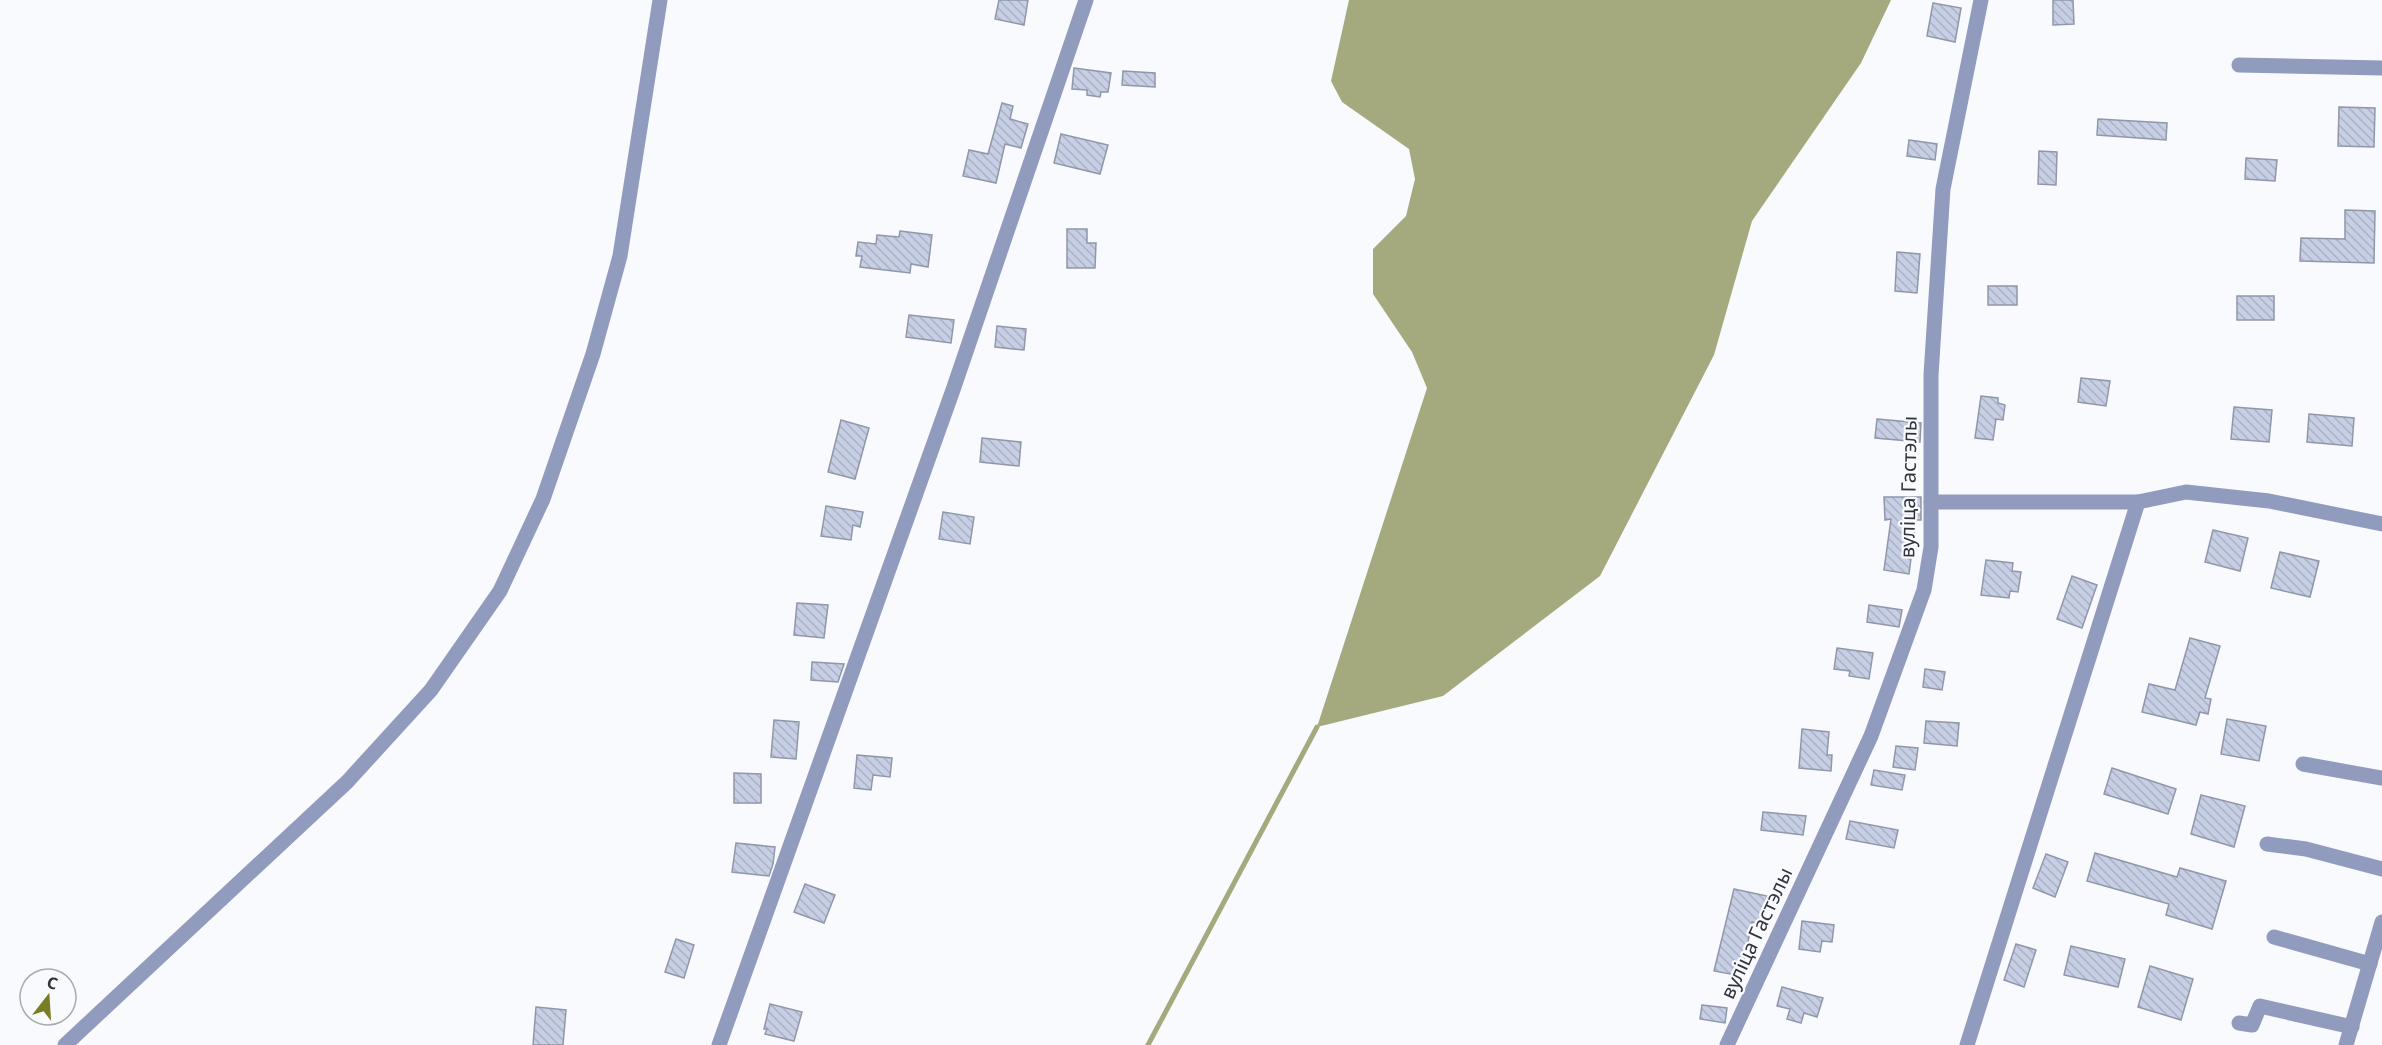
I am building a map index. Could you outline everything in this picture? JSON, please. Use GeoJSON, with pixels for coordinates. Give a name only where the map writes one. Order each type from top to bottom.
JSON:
{"type":"FeatureCollection","features":[{"type":"Feature","properties":{"kind":"street"},"geometry":{"type":"LineString","coordinates":[[65,1045],[347,782],[430,690],[500,591],[543,499],[593,354],[620,256],[660,0]]}},
{"type":"Feature","properties":{"kind":"street"},"geometry":{"type":"LineString","coordinates":[[719,1045],[954,387],[1086,0]]}},
{"type":"Feature","properties":{"kind":"street","name":"вуліца Гастэлы"},"geometry":{"type":"LineString","coordinates":[[1727,1045],[1871,736],[1924,590],[1931,547],[1931,375],[1943,189],[1981,0]]}},
{"type":"Feature","properties":{"kind":"street"},"geometry":{"type":"LineString","coordinates":[[2240,65],[2382,68]]}},
{"type":"Feature","properties":{"kind":"street"},"geometry":{"type":"LineString","coordinates":[[1932,502],[2138,502],[2186,492],[2268,501],[2382,524]]}},
{"type":"Feature","properties":{"kind":"street"},"geometry":{"type":"LineString","coordinates":[[1967,1045],[2138,502]]}},
{"type":"Feature","properties":{"kind":"street"},"geometry":{"type":"LineString","coordinates":[[2303,764],[2382,778]]}},
{"type":"Feature","properties":{"kind":"street"},"geometry":{"type":"LineString","coordinates":[[2267,844],[2306,849],[2382,868]]}},
{"type":"Feature","properties":{"kind":"street"},"geometry":{"type":"LineString","coordinates":[[2346,1045],[2382,922]]}},
{"type":"Feature","properties":{"kind":"street"},"geometry":{"type":"LineString","coordinates":[[2274,937],[2370,964]]}},
{"type":"Feature","properties":{"kind":"street"},"geometry":{"type":"LineString","coordinates":[[2239,1023],[2252,1025],[2260,1006],[2352,1028]]}},
{"type":"Feature","properties":{"kind":"shaded area"},"geometry":{"type":"Polygon","coordinates":[[[1349,0],[1891,0],[1861,63],[1752,221],[1714,355],[1600,576],[1443,696],[1317,727],[1427,388],[1412,352],[1373,294],[1373,249],[1406,216],[1415,179],[1409,149],[1342,102],[1331,81],[1349,0]]]}},
{"type":"Feature","properties":{"kind":"building"},"geometry":{"type":"Polygon","coordinates":[[[999,0],[1028,0],[1024,25],[995,19],[999,0]]]}},
{"type":"Feature","properties":{"kind":"building"},"geometry":{"type":"Polygon","coordinates":[[[2053,0],[2073,0],[2074,24],[2053,25],[2053,0]]]}},
{"type":"Feature","properties":{"kind":"building"},"geometry":{"type":"Polygon","coordinates":[[[1933,3],[1961,8],[1955,42],[1927,36],[1933,3]]]}},
{"type":"Feature","properties":{"kind":"building"},"geometry":{"type":"Polygon","coordinates":[[[1074,68],[1111,73],[1108,92],[1101,92],[1100,97],[1087,95],[1087,90],[1072,89],[1074,68]]]}},
{"type":"Feature","properties":{"kind":"building"},"geometry":{"type":"Polygon","coordinates":[[[1123,71],[1155,73],[1155,87],[1122,85],[1123,71]]]}},
{"type":"Feature","properties":{"kind":"building"},"geometry":{"type":"Polygon","coordinates":[[[1002,103],[1013,106],[1010,119],[1028,124],[1021,148],[1005,144],[996,183],[963,176],[969,150],[988,154],[1002,103]]]}},
{"type":"Feature","properties":{"kind":"building"},"geometry":{"type":"Polygon","coordinates":[[[2339,107],[2375,108],[2374,147],[2338,146],[2339,107]]]}},
{"type":"Feature","properties":{"kind":"building"},"geometry":{"type":"Polygon","coordinates":[[[2098,119],[2167,123],[2166,140],[2097,135],[2098,119]]]}},
{"type":"Feature","properties":{"kind":"building"},"geometry":{"type":"Polygon","coordinates":[[[1061,134],[1108,145],[1100,174],[1054,163],[1061,134]]]}},
{"type":"Feature","properties":{"kind":"building"},"geometry":{"type":"Polygon","coordinates":[[[1909,140],[1937,144],[1935,160],[1907,156],[1909,140]]]}},
{"type":"Feature","properties":{"kind":"building"},"geometry":{"type":"Polygon","coordinates":[[[2039,151],[2057,152],[2056,185],[2038,184],[2039,151]]]}},
{"type":"Feature","properties":{"kind":"building"},"geometry":{"type":"Polygon","coordinates":[[[2246,158],[2277,160],[2275,181],[2245,179],[2246,158]]]}},
{"type":"Feature","properties":{"kind":"building"},"geometry":{"type":"Polygon","coordinates":[[[2345,210],[2375,211],[2374,263],[2300,261],[2301,238],[2345,239],[2345,210]]]}},
{"type":"Feature","properties":{"kind":"building"},"geometry":{"type":"Polygon","coordinates":[[[1067,229],[1087,229],[1087,243],[1096,243],[1095,268],[1067,268],[1067,229]]]}},
{"type":"Feature","properties":{"kind":"building"},"geometry":{"type":"Polygon","coordinates":[[[900,231],[932,235],[928,267],[911,264],[910,273],[860,267],[862,256],[856,256],[858,242],[876,244],[877,235],[899,237],[900,231]]]}},
{"type":"Feature","properties":{"kind":"building"},"geometry":{"type":"Polygon","coordinates":[[[1897,252],[1920,254],[1917,293],[1895,291],[1897,252]]]}},
{"type":"Feature","properties":{"kind":"building"},"geometry":{"type":"Polygon","coordinates":[[[1988,286],[2017,286],[2017,305],[1988,305],[1988,286]]]}},
{"type":"Feature","properties":{"kind":"building"},"geometry":{"type":"Polygon","coordinates":[[[2237,296],[2274,296],[2274,320],[2237,320],[2237,296]]]}},
{"type":"Feature","properties":{"kind":"building"},"geometry":{"type":"Polygon","coordinates":[[[909,315],[954,320],[951,343],[906,337],[909,315]]]}},
{"type":"Feature","properties":{"kind":"building"},"geometry":{"type":"Polygon","coordinates":[[[997,326],[1026,329],[1024,350],[995,347],[997,326]]]}},
{"type":"Feature","properties":{"kind":"building"},"geometry":{"type":"Polygon","coordinates":[[[2081,378],[2110,381],[2106,406],[2078,402],[2081,378]]]}},
{"type":"Feature","properties":{"kind":"building"},"geometry":{"type":"Polygon","coordinates":[[[1981,396],[1998,398],[1998,403],[2005,405],[2003,420],[1996,419],[1993,440],[1975,438],[1981,396]]]}},
{"type":"Feature","properties":{"kind":"building"},"geometry":{"type":"Polygon","coordinates":[[[2234,407],[2272,410],[2269,442],[2231,439],[2234,407]]]}},
{"type":"Feature","properties":{"kind":"building"},"geometry":{"type":"Polygon","coordinates":[[[2309,414],[2354,418],[2352,446],[2307,442],[2309,414]]]}},
{"type":"Feature","properties":{"kind":"building"},"geometry":{"type":"Polygon","coordinates":[[[1877,419],[1921,423],[1920,442],[1875,438],[1877,419]]]}},
{"type":"Feature","properties":{"kind":"building"},"geometry":{"type":"Polygon","coordinates":[[[841,420],[869,428],[855,479],[828,472],[841,420]]]}},
{"type":"Feature","properties":{"kind":"building"},"geometry":{"type":"Polygon","coordinates":[[[982,438],[1021,442],[1019,466],[980,462],[982,438]]]}},
{"type":"Feature","properties":{"kind":"building"},"geometry":{"type":"Polygon","coordinates":[[[1884,497],[1921,497],[1921,520],[1916,520],[1909,574],[1884,570],[1891,519],[1885,520],[1884,497]]]}},
{"type":"Feature","properties":{"kind":"building"},"geometry":{"type":"Polygon","coordinates":[[[826,506],[863,512],[860,527],[853,525],[851,540],[821,536],[826,506]]]}},
{"type":"Feature","properties":{"kind":"building"},"geometry":{"type":"Polygon","coordinates":[[[943,512],[974,517],[970,544],[939,539],[943,512]]]}},
{"type":"Feature","properties":{"kind":"building"},"geometry":{"type":"Polygon","coordinates":[[[2213,530],[2248,538],[2240,571],[2205,562],[2213,530]]]}},
{"type":"Feature","properties":{"kind":"building"},"geometry":{"type":"Polygon","coordinates":[[[2280,552],[2319,561],[2310,597],[2271,588],[2280,552]]]}},
{"type":"Feature","properties":{"kind":"building"},"geometry":{"type":"Polygon","coordinates":[[[1986,560],[2013,563],[2012,571],[2021,572],[2018,592],[2010,591],[2009,598],[1981,595],[1986,560]]]}},
{"type":"Feature","properties":{"kind":"building"},"geometry":{"type":"Polygon","coordinates":[[[2072,576],[2097,585],[2082,628],[2057,619],[2072,576]]]}},
{"type":"Feature","properties":{"kind":"building"},"geometry":{"type":"Polygon","coordinates":[[[797,603],[828,605],[824,638],[794,635],[797,603]]]}},
{"type":"Feature","properties":{"kind":"building"},"geometry":{"type":"Polygon","coordinates":[[[1869,605],[1902,610],[1899,627],[1867,622],[1869,605]]]}},
{"type":"Feature","properties":{"kind":"building"},"geometry":{"type":"Polygon","coordinates":[[[2190,638],[2220,646],[2205,698],[2211,699],[2208,714],[2200,712],[2196,725],[2142,712],[2149,684],[2175,690],[2190,638]]]}},
{"type":"Feature","properties":{"kind":"building"},"geometry":{"type":"Polygon","coordinates":[[[1837,648],[1873,653],[1869,679],[1849,676],[1850,671],[1834,669],[1837,648]]]}},
{"type":"Feature","properties":{"kind":"building"},"geometry":{"type":"Polygon","coordinates":[[[812,662],[844,664],[838,682],[811,680],[812,662]]]}},
{"type":"Feature","properties":{"kind":"building"},"geometry":{"type":"Polygon","coordinates":[[[1925,669],[1945,672],[1942,690],[1923,687],[1925,669]]]}},
{"type":"Feature","properties":{"kind":"building"},"geometry":{"type":"Polygon","coordinates":[[[2227,719],[2266,726],[2259,761],[2221,754],[2227,719]]]}},
{"type":"Feature","properties":{"kind":"building"},"geometry":{"type":"Polygon","coordinates":[[[774,720],[799,722],[796,759],[771,757],[774,720]]]}},
{"type":"Feature","properties":{"kind":"building"},"geometry":{"type":"Polygon","coordinates":[[[1926,721],[1959,723],[1957,746],[1924,743],[1926,721]]]}},
{"type":"Feature","properties":{"kind":"building"},"geometry":{"type":"Polygon","coordinates":[[[1802,729],[1829,732],[1827,755],[1832,755],[1831,771],[1799,768],[1802,729]]]}},
{"type":"Feature","properties":{"kind":"building"},"geometry":{"type":"Polygon","coordinates":[[[1896,746],[1918,748],[1915,770],[1893,767],[1896,746]]]}},
{"type":"Feature","properties":{"kind":"building"},"geometry":{"type":"Polygon","coordinates":[[[857,755],[892,758],[890,777],[873,775],[871,790],[854,788],[857,755]]]}},
{"type":"Feature","properties":{"kind":"building"},"geometry":{"type":"Polygon","coordinates":[[[2112,768],[2176,789],[2168,814],[2104,794],[2112,768]]]}},
{"type":"Feature","properties":{"kind":"building"},"geometry":{"type":"Polygon","coordinates":[[[1874,770],[1905,775],[1902,790],[1871,785],[1874,770]]]}},
{"type":"Feature","properties":{"kind":"building"},"geometry":{"type":"Polygon","coordinates":[[[734,773],[761,774],[761,803],[734,803],[734,773]]]}},
{"type":"Feature","properties":{"kind":"building"},"geometry":{"type":"Polygon","coordinates":[[[2201,795],[2245,806],[2234,847],[2191,834],[2201,795]]]}},
{"type":"Feature","properties":{"kind":"building"},"geometry":{"type":"Polygon","coordinates":[[[1763,812],[1806,816],[1803,835],[1761,830],[1763,812]]]}},
{"type":"Feature","properties":{"kind":"building"},"geometry":{"type":"Polygon","coordinates":[[[1850,821],[1898,830],[1894,848],[1846,839],[1850,821]]]}},
{"type":"Feature","properties":{"kind":"building"},"geometry":{"type":"Polygon","coordinates":[[[736,843],[775,847],[769,876],[732,872],[736,843]]]}},
{"type":"Feature","properties":{"kind":"building"},"geometry":{"type":"Polygon","coordinates":[[[2095,853],[2177,877],[2180,868],[2226,881],[2212,929],[2166,915],[2169,904],[2087,881],[2095,853]]]}},
{"type":"Feature","properties":{"kind":"building"},"geometry":{"type":"Polygon","coordinates":[[[2046,854],[2068,862],[2055,897],[2033,888],[2046,854]]]}},
{"type":"Feature","properties":{"kind":"building"},"geometry":{"type":"Polygon","coordinates":[[[805,884],[835,895],[824,923],[794,912],[805,884]]]}},
{"type":"Feature","properties":{"kind":"building"},"geometry":{"type":"Polygon","coordinates":[[[1734,889],[1767,896],[1760,924],[1752,922],[1741,976],[1714,971],[1734,889]]]}},
{"type":"Feature","properties":{"kind":"building"},"geometry":{"type":"Polygon","coordinates":[[[1802,921],[1834,925],[1832,942],[1822,941],[1820,952],[1799,949],[1802,921]]]}},
{"type":"Feature","properties":{"kind":"building"},"geometry":{"type":"Polygon","coordinates":[[[676,939],[694,945],[684,978],[665,972],[676,939]]]}},
{"type":"Feature","properties":{"kind":"building"},"geometry":{"type":"Polygon","coordinates":[[[2016,944],[2036,950],[2024,987],[2004,980],[2016,944]]]}},
{"type":"Feature","properties":{"kind":"building"},"geometry":{"type":"Polygon","coordinates":[[[2071,946],[2125,959],[2118,987],[2064,975],[2071,946]]]}},
{"type":"Feature","properties":{"kind":"building"},"geometry":{"type":"Polygon","coordinates":[[[2150,966],[2193,979],[2181,1020],[2138,1007],[2150,966]]]}},
{"type":"Feature","properties":{"kind":"building"},"geometry":{"type":"Polygon","coordinates":[[[1782,987],[1823,998],[1817,1017],[1804,1013],[1801,1023],[1787,1019],[1790,1009],[1777,1006],[1782,987]]]}},
{"type":"Feature","properties":{"kind":"building"},"geometry":{"type":"Polygon","coordinates":[[[770,1004],[802,1012],[794,1041],[765,1034],[767,1029],[764,1029],[770,1004]]]}},
{"type":"Feature","properties":{"kind":"building"},"geometry":{"type":"Polygon","coordinates":[[[1702,1005],[1727,1008],[1725,1023],[1700,1019],[1702,1005]]]}},
{"type":"Feature","properties":{"kind":"building"},"geometry":{"type":"Polygon","coordinates":[[[536,1007],[566,1010],[563,1045],[533,1045],[536,1007]]]}},
{"type":"Feature","properties":{"kind":"waterway"},"geometry":{"type":"LineString","coordinates":[[1148,1045],[1317,727]]}}]}
